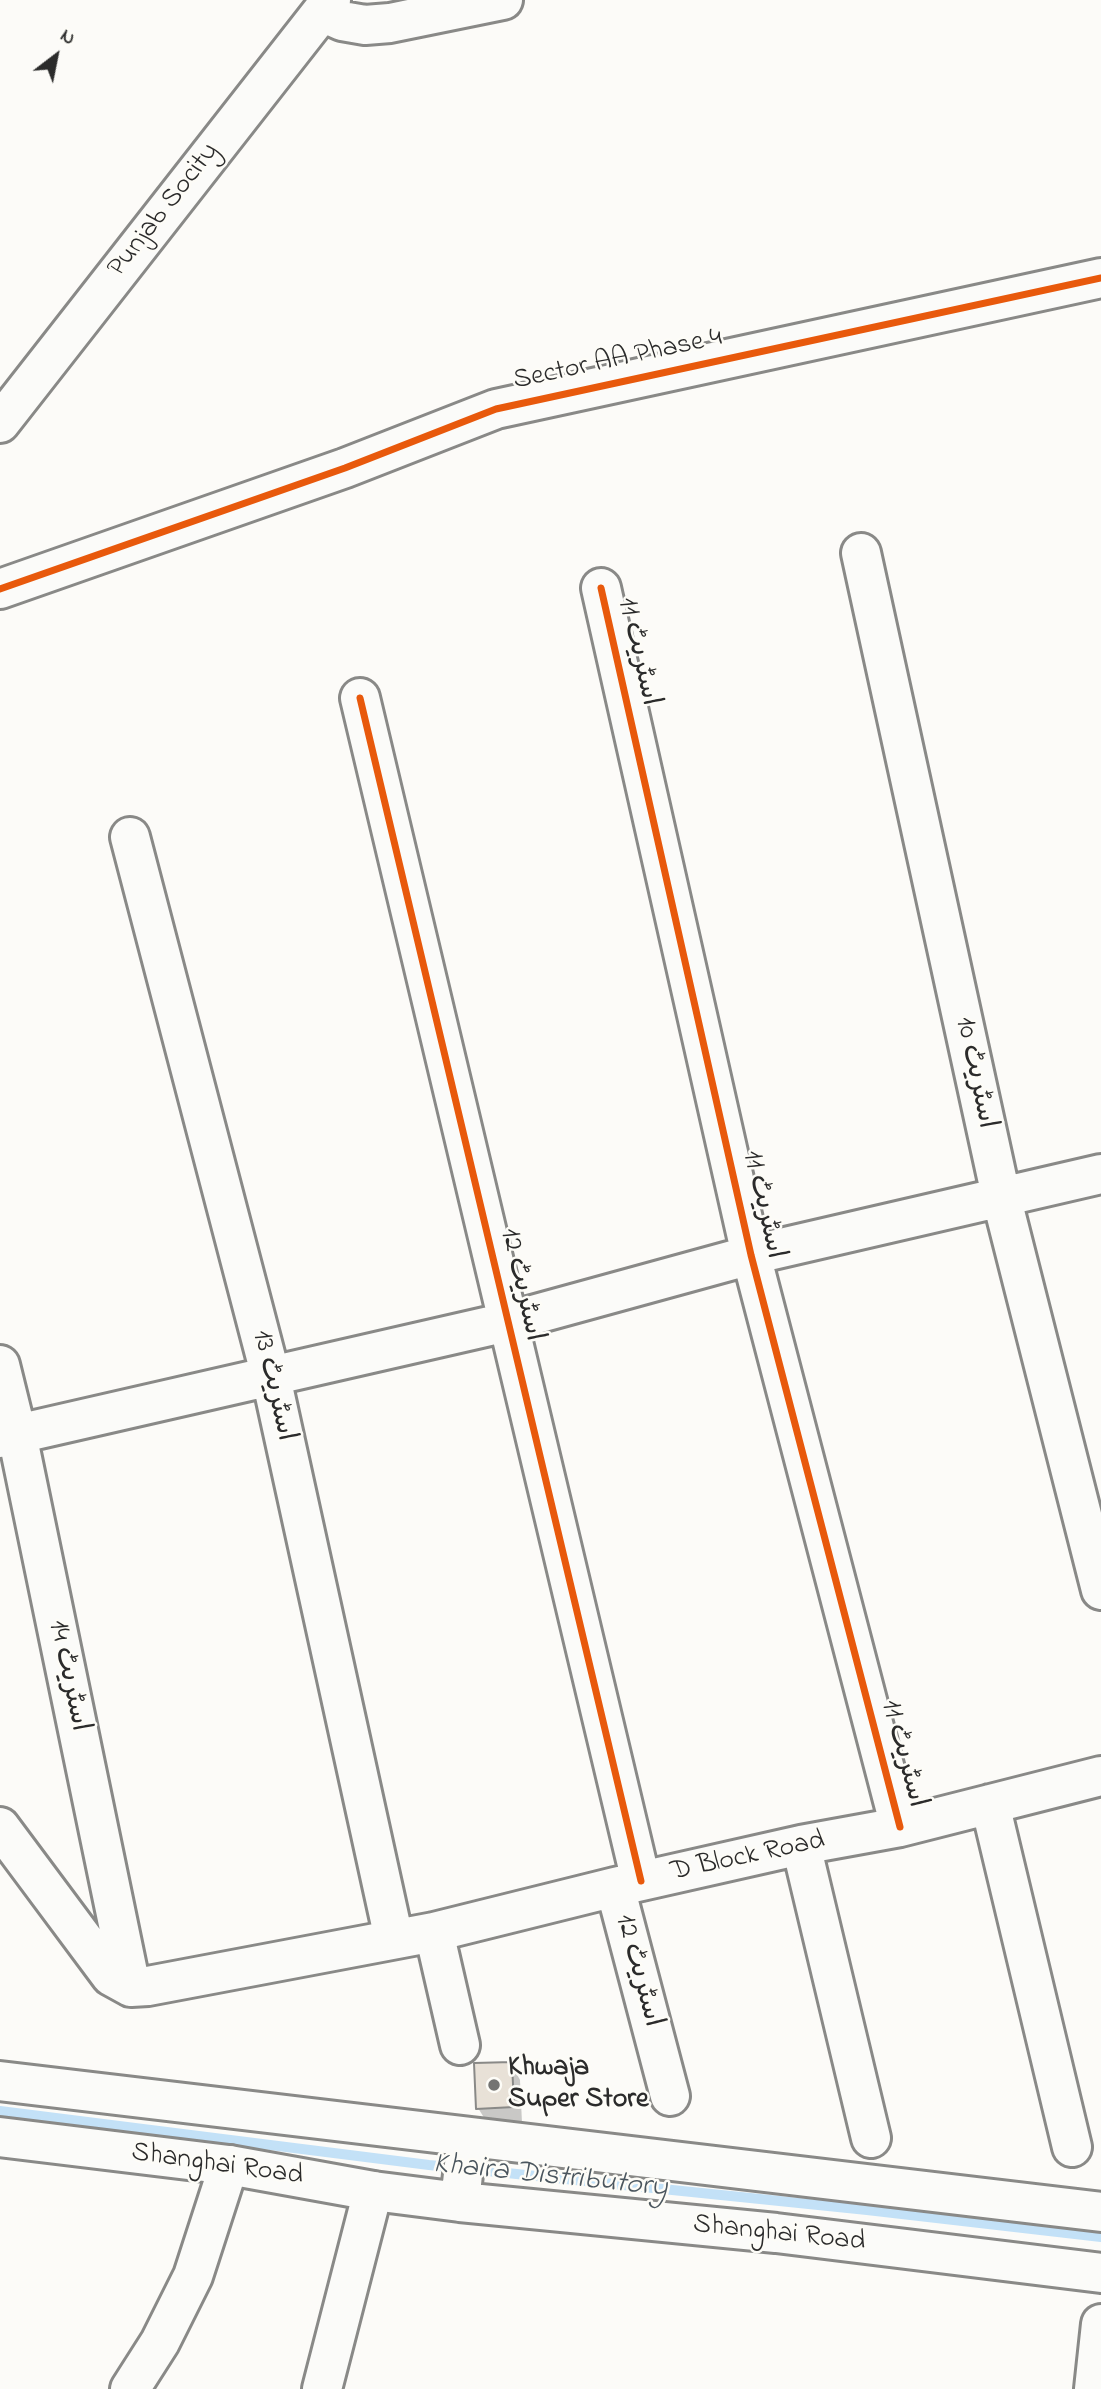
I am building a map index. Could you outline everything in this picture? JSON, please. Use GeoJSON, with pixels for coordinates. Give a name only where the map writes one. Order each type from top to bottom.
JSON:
{"type":"FeatureCollection","features":[{"type":"Feature","properties":{"kind":"street"},"geometry":{"type":"LineString","coordinates":[[326,6],[342,21],[365,25],[390,23],[503,0]]}},
{"type":"Feature","properties":{"kind":"street","name":"Punjab Socity"},"geometry":{"type":"LineString","coordinates":[[0,423],[326,6]]}},
{"type":"Feature","properties":{"kind":"street","name":"Sector AA Phase 4"},"geometry":{"type":"LineString","coordinates":[[0,589],[345,468],[496,410],[1101,278]]}},
{"type":"Feature","properties":{"kind":"street","name":"اسٹریٹ 10"},"geometry":{"type":"LineString","coordinates":[[860,553],[1001,1196],[1101,1590]]}},
{"type":"Feature","properties":{"kind":"street","name":"اسٹریٹ 11"},"geometry":{"type":"LineString","coordinates":[[601,588],[751,1255],[900,1827]]}},
{"type":"Feature","properties":{"kind":"street","name":"اسٹریٹ 12"},"geometry":{"type":"LineString","coordinates":[[360,698],[507,1322],[628,1884],[670,2096]]}},
{"type":"Feature","properties":{"kind":"street","name":"اسٹریٹ 13"},"geometry":{"type":"LineString","coordinates":[[130,837],[271,1377],[394,1939]]}},
{"type":"Feature","properties":{"kind":"street"},"geometry":{"type":"LineString","coordinates":[[9,1436],[507,1322],[751,1255],[1101,1174]]}},
{"type":"Feature","properties":{"kind":"street","name":"اسٹریٹ 14"},"geometry":{"type":"LineString","coordinates":[[0,1365],[9,1436],[131,1987]]}},
{"type":"Feature","properties":{"kind":"street","name":"D Block Road"},"geometry":{"type":"LineString","coordinates":[[131,1987],[434,1932],[801,1845],[900,1827],[1101,1776]]}},
{"type":"Feature","properties":{"kind":"street"},"geometry":{"type":"LineString","coordinates":[[990,1804],[1072,2147]]}},
{"type":"Feature","properties":{"kind":"street"},"geometry":{"type":"LineString","coordinates":[[0,1827],[111,1976],[131,1987]]}},
{"type":"Feature","properties":{"kind":"street"},"geometry":{"type":"LineString","coordinates":[[801,1845],[872,2138]]}},
{"type":"Feature","properties":{"kind":"street"},"geometry":{"type":"LineString","coordinates":[[434,1932],[460,2045]]}},
{"type":"Feature","properties":{"kind":"street","name":"Shanghai Road"},"geometry":{"type":"LineString","coordinates":[[0,2081],[373,2191],[460,2196],[1101,2273]]}},
{"type":"Feature","properties":{"kind":"street","name":"Shanghai Road"},"geometry":{"type":"LineString","coordinates":[[0,2137],[466,2144],[1101,2212]]}},
{"type":"Feature","properties":{"kind":"street"},"geometry":{"type":"LineString","coordinates":[[130,2389],[160,2342],[193,2276],[204,2139]]}},
{"type":"Feature","properties":{"kind":"street"},"geometry":{"type":"LineString","coordinates":[[460,2196],[466,2144]]}},
{"type":"Feature","properties":{"kind":"street"},"geometry":{"type":"LineString","coordinates":[[322,2389],[373,2191]]}},
{"type":"Feature","properties":{"kind":"street"},"geometry":{"type":"LineString","coordinates":[[1094,2389],[1101,2324]]}},
{"type":"Feature","properties":{"kind":"building","name":"Khwaja Super Store"},"geometry":{"type":"Polygon","coordinates":[[[512,2062],[514,2107],[476,2109],[474,2063],[512,2062]]]}},
{"type":"Feature","properties":{"kind":"waterway","name":"Khaira Distributory"},"geometry":{"type":"LineString","coordinates":[[0,2111],[429,2165],[1101,2237]]}},
{"type":"Feature","properties":{"kind":"cycle path"},"geometry":{"type":"LineString","coordinates":[[0,589],[345,468],[496,409],[1101,278]]}},
{"type":"Feature","properties":{"kind":"cycle path"},"geometry":{"type":"LineString","coordinates":[[601,588],[751,1255],[900,1827]]}},
{"type":"Feature","properties":{"kind":"cycle path"},"geometry":{"type":"LineString","coordinates":[[360,698],[641,1881]]}},
{"type":"Feature","properties":{"kind":"place","name":"Khwaja Super Store"},"geometry":{"type":"Point","coordinates":[494,2085]}}]}
